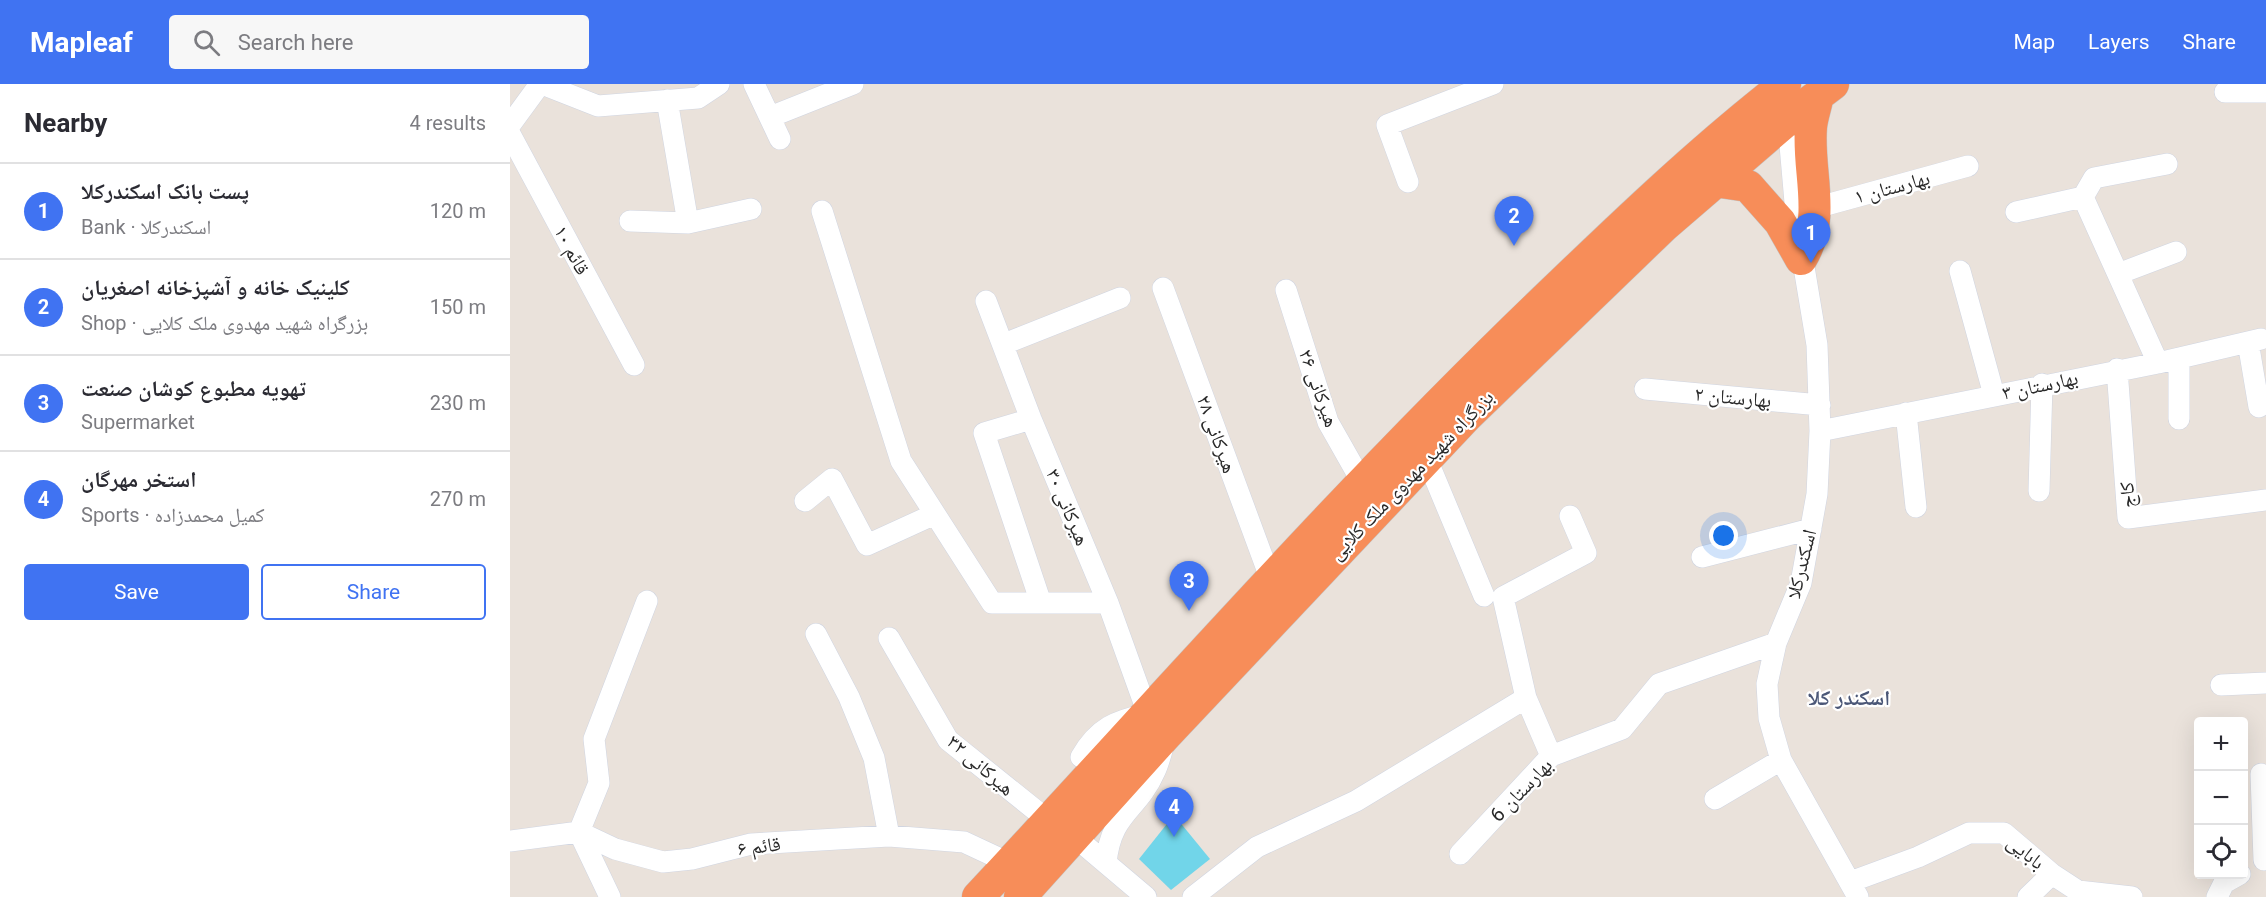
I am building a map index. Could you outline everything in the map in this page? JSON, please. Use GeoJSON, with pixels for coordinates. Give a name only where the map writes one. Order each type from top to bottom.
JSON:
{"type":"FeatureCollection","features":[{"type":"Feature","properties":{"kind":"highway"},"geometry":{"type":"LineString","coordinates":[[1741,120],[1756,84]]}},
{"type":"Feature","properties":{"kind":"highway","name":"بزرگراه شهید مهدوی ملک کلایی"},"geometry":{"type":"LineString","coordinates":[[1020,897],[1075,837],[1157,725],[1271,580],[1362,482],[1583,262],[1741,120],[1785,84]]}},
{"type":"Feature","properties":{"kind":"highway"},"geometry":{"type":"LineString","coordinates":[[1714,181],[1748,186],[1780,222],[1802,259],[1812,242],[1806,216],[1811,127],[1826,90]]}},
{"type":"Feature","properties":{"kind":"highway","name":"بزرگراه شهید مهدوی ملک کلایی"},"geometry":{"type":"LineString","coordinates":[[978,897],[1048,821],[1157,725],[1586,299],[1714,181],[1826,90]]}},
{"type":"Feature","properties":{"kind":"street"},"geometry":{"type":"LineString","coordinates":[[510,125],[541,84],[598,106],[698,98],[719,84]]}},
{"type":"Feature","properties":{"kind":"street"},"geometry":{"type":"LineString","coordinates":[[754,84],[780,139]]}},
{"type":"Feature","properties":{"kind":"street"},"geometry":{"type":"LineString","coordinates":[[770,117],[853,84]]}},
{"type":"Feature","properties":{"kind":"street"},"geometry":{"type":"LineString","coordinates":[[1408,182],[1387,125],[1494,84]]}},
{"type":"Feature","properties":{"kind":"street"},"geometry":{"type":"LineString","coordinates":[[2225,92],[2266,92]]}},
{"type":"Feature","properties":{"kind":"street"},"geometry":{"type":"LineString","coordinates":[[666,100],[688,223]]}},
{"type":"Feature","properties":{"kind":"street","name":"قائم ۱۰"},"geometry":{"type":"LineString","coordinates":[[510,134],[634,365]]}},
{"type":"Feature","properties":{"kind":"street"},"geometry":{"type":"LineString","coordinates":[[1790,145],[1806,216]]}},
{"type":"Feature","properties":{"kind":"street"},"geometry":{"type":"LineString","coordinates":[[2016,212],[2083,197],[2094,178],[2167,165]]}},
{"type":"Feature","properties":{"kind":"street","name":"بهارستان ۱"},"geometry":{"type":"LineString","coordinates":[[1806,216],[1968,166]]}},
{"type":"Feature","properties":{"kind":"street"},"geometry":{"type":"LineString","coordinates":[[2083,197],[2158,363]]}},
{"type":"Feature","properties":{"kind":"street"},"geometry":{"type":"LineString","coordinates":[[630,221],[688,223],[751,209]]}},
{"type":"Feature","properties":{"kind":"street"},"geometry":{"type":"LineString","coordinates":[[822,211],[901,461],[992,603],[1108,603]]}},
{"type":"Feature","properties":{"kind":"street"},"geometry":{"type":"LineString","coordinates":[[2118,274],[2176,252]]}},
{"type":"Feature","properties":{"kind":"street","name":"اسکندرکلا"},"geometry":{"type":"LineString","coordinates":[[1802,259],[1817,345],[1820,405],[1817,494],[1801,583],[1776,644],[1767,684],[1769,718],[1780,760],[1854,889]]}},
{"type":"Feature","properties":{"kind":"street"},"geometry":{"type":"LineString","coordinates":[[1960,271],[1994,395]]}},
{"type":"Feature","properties":{"kind":"street","name":"هیرکانی ۲۸"},"geometry":{"type":"LineString","coordinates":[[1163,288],[1271,580]]}},
{"type":"Feature","properties":{"kind":"street","name":"هیرکانی ۲۶"},"geometry":{"type":"LineString","coordinates":[[1286,290],[1328,422],[1362,482]]}},
{"type":"Feature","properties":{"kind":"street"},"geometry":{"type":"LineString","coordinates":[[1004,344],[1120,298]]}},
{"type":"Feature","properties":{"kind":"street","name":"هیرکانی ۳۰"},"geometry":{"type":"LineString","coordinates":[[986,301],[1031,419],[1157,725]]}},
{"type":"Feature","properties":{"kind":"street","name":"بهارستان ۳"},"geometry":{"type":"LineString","coordinates":[[1820,431],[2042,384],[2158,363],[2255,340],[2259,407]]}},
{"type":"Feature","properties":{"kind":"street"},"geometry":{"type":"LineString","coordinates":[[2179,358],[2179,419]]}},
{"type":"Feature","properties":{"kind":"street","name":"کاج"},"geometry":{"type":"LineString","coordinates":[[2117,369],[2128,518],[2266,500]]}},
{"type":"Feature","properties":{"kind":"street"},"geometry":{"type":"LineString","coordinates":[[2038,491],[2042,384]]}},
{"type":"Feature","properties":{"kind":"street","name":"بهارستان ۲"},"geometry":{"type":"LineString","coordinates":[[1645,388],[1820,405]]}},
{"type":"Feature","properties":{"kind":"street"},"geometry":{"type":"LineString","coordinates":[[1906,413],[1916,507]]}},
{"type":"Feature","properties":{"kind":"street"},"geometry":{"type":"LineString","coordinates":[[1031,419],[984,433],[1041,603]]}},
{"type":"Feature","properties":{"kind":"street"},"geometry":{"type":"LineString","coordinates":[[1426,458],[1484,596]]}},
{"type":"Feature","properties":{"kind":"street"},"geometry":{"type":"LineString","coordinates":[[805,501],[832,480],[867,545],[935,514]]}},
{"type":"Feature","properties":{"kind":"street"},"geometry":{"type":"LineString","coordinates":[[1551,756],[1526,698],[1503,597],[1586,553],[1569,516]]}},
{"type":"Feature","properties":{"kind":"street"},"geometry":{"type":"LineString","coordinates":[[1702,557],[1811,529]]}},
{"type":"Feature","properties":{"kind":"street"},"geometry":{"type":"LineString","coordinates":[[610,897],[579,832],[599,783],[594,739],[646,601]]}},
{"type":"Feature","properties":{"kind":"street"},"geometry":{"type":"LineString","coordinates":[[816,633],[849,697],[874,758],[889,836]]}},
{"type":"Feature","properties":{"kind":"street","name":"هیرکانی ۳۲"},"geometry":{"type":"LineString","coordinates":[[889,638],[948,740],[1048,821]]}},
{"type":"Feature","properties":{"kind":"street","name":"بهارستان 6"},"geometry":{"type":"LineString","coordinates":[[1460,854],[1551,756],[1622,729],[1659,684],[1776,644]]}},
{"type":"Feature","properties":{"kind":"street"},"geometry":{"type":"LineString","coordinates":[[2221,685],[2266,683]]}},
{"type":"Feature","properties":{"kind":"street"},"geometry":{"type":"LineString","coordinates":[[1193,897],[1257,847],[1356,801],[1526,698]]}},
{"type":"Feature","properties":{"kind":"street"},"geometry":{"type":"LineString","coordinates":[[1081,757],[1091,740],[1119,720],[1157,725],[1155,772],[1114,829],[1108,844],[1106,863]]}},
{"type":"Feature","properties":{"kind":"street"},"geometry":{"type":"LineString","coordinates":[[1715,799],[1780,760]]}},
{"type":"Feature","properties":{"kind":"street"},"geometry":{"type":"LineString","coordinates":[[2248,870],[2265,860],[2261,774]]}},
{"type":"Feature","properties":{"kind":"street"},"geometry":{"type":"LineString","coordinates":[[510,841],[579,832]]}},
{"type":"Feature","properties":{"kind":"street","name":"قائم ۶"},"geometry":{"type":"LineString","coordinates":[[579,832],[615,849],[663,862],[692,859],[752,844],[889,836],[964,842],[1010,863]]}},
{"type":"Feature","properties":{"kind":"street","name":"بابایی"},"geometry":{"type":"LineString","coordinates":[[1854,889],[1969,833],[2004,833],[2052,874],[2078,891],[2132,897]]}},
{"type":"Feature","properties":{"kind":"street"},"geometry":{"type":"LineString","coordinates":[[1075,837],[1146,897]]}},
{"type":"Feature","properties":{"kind":"street"},"geometry":{"type":"LineString","coordinates":[[2028,897],[2052,874]]}},
{"type":"Feature","properties":{"kind":"street"},"geometry":{"type":"LineString","coordinates":[[2217,897],[2224,883],[2231,879]]}},
{"type":"Feature","properties":{"kind":"water"},"geometry":{"type":"Polygon","coordinates":[[[1174,815],[1210,859],[1171,890],[1139,859],[1174,815]]]}},
{"type":"Feature","properties":{"kind":"place","name":"کلینیک خانه و آشپزخانه اصغریان"},"geometry":{"type":"Point","coordinates":[1514,246]}},
{"type":"Feature","properties":{"kind":"place","name":"پست بانک اسکندرکلا"},"geometry":{"type":"Point","coordinates":[1811,263]}},
{"type":"Feature","properties":{"kind":"place","name":"تهویه مطبوع کوشان صنعت"},"geometry":{"type":"Point","coordinates":[1189,611]}},
{"type":"Feature","properties":{"kind":"place","name":"استخر مهرگان"},"geometry":{"type":"Point","coordinates":[1174,837]}},
{"type":"Feature","properties":{"kind":"district","name":"اسکندر کلا"},"geometry":{"type":"Point","coordinates":[1849,698]}}]}
